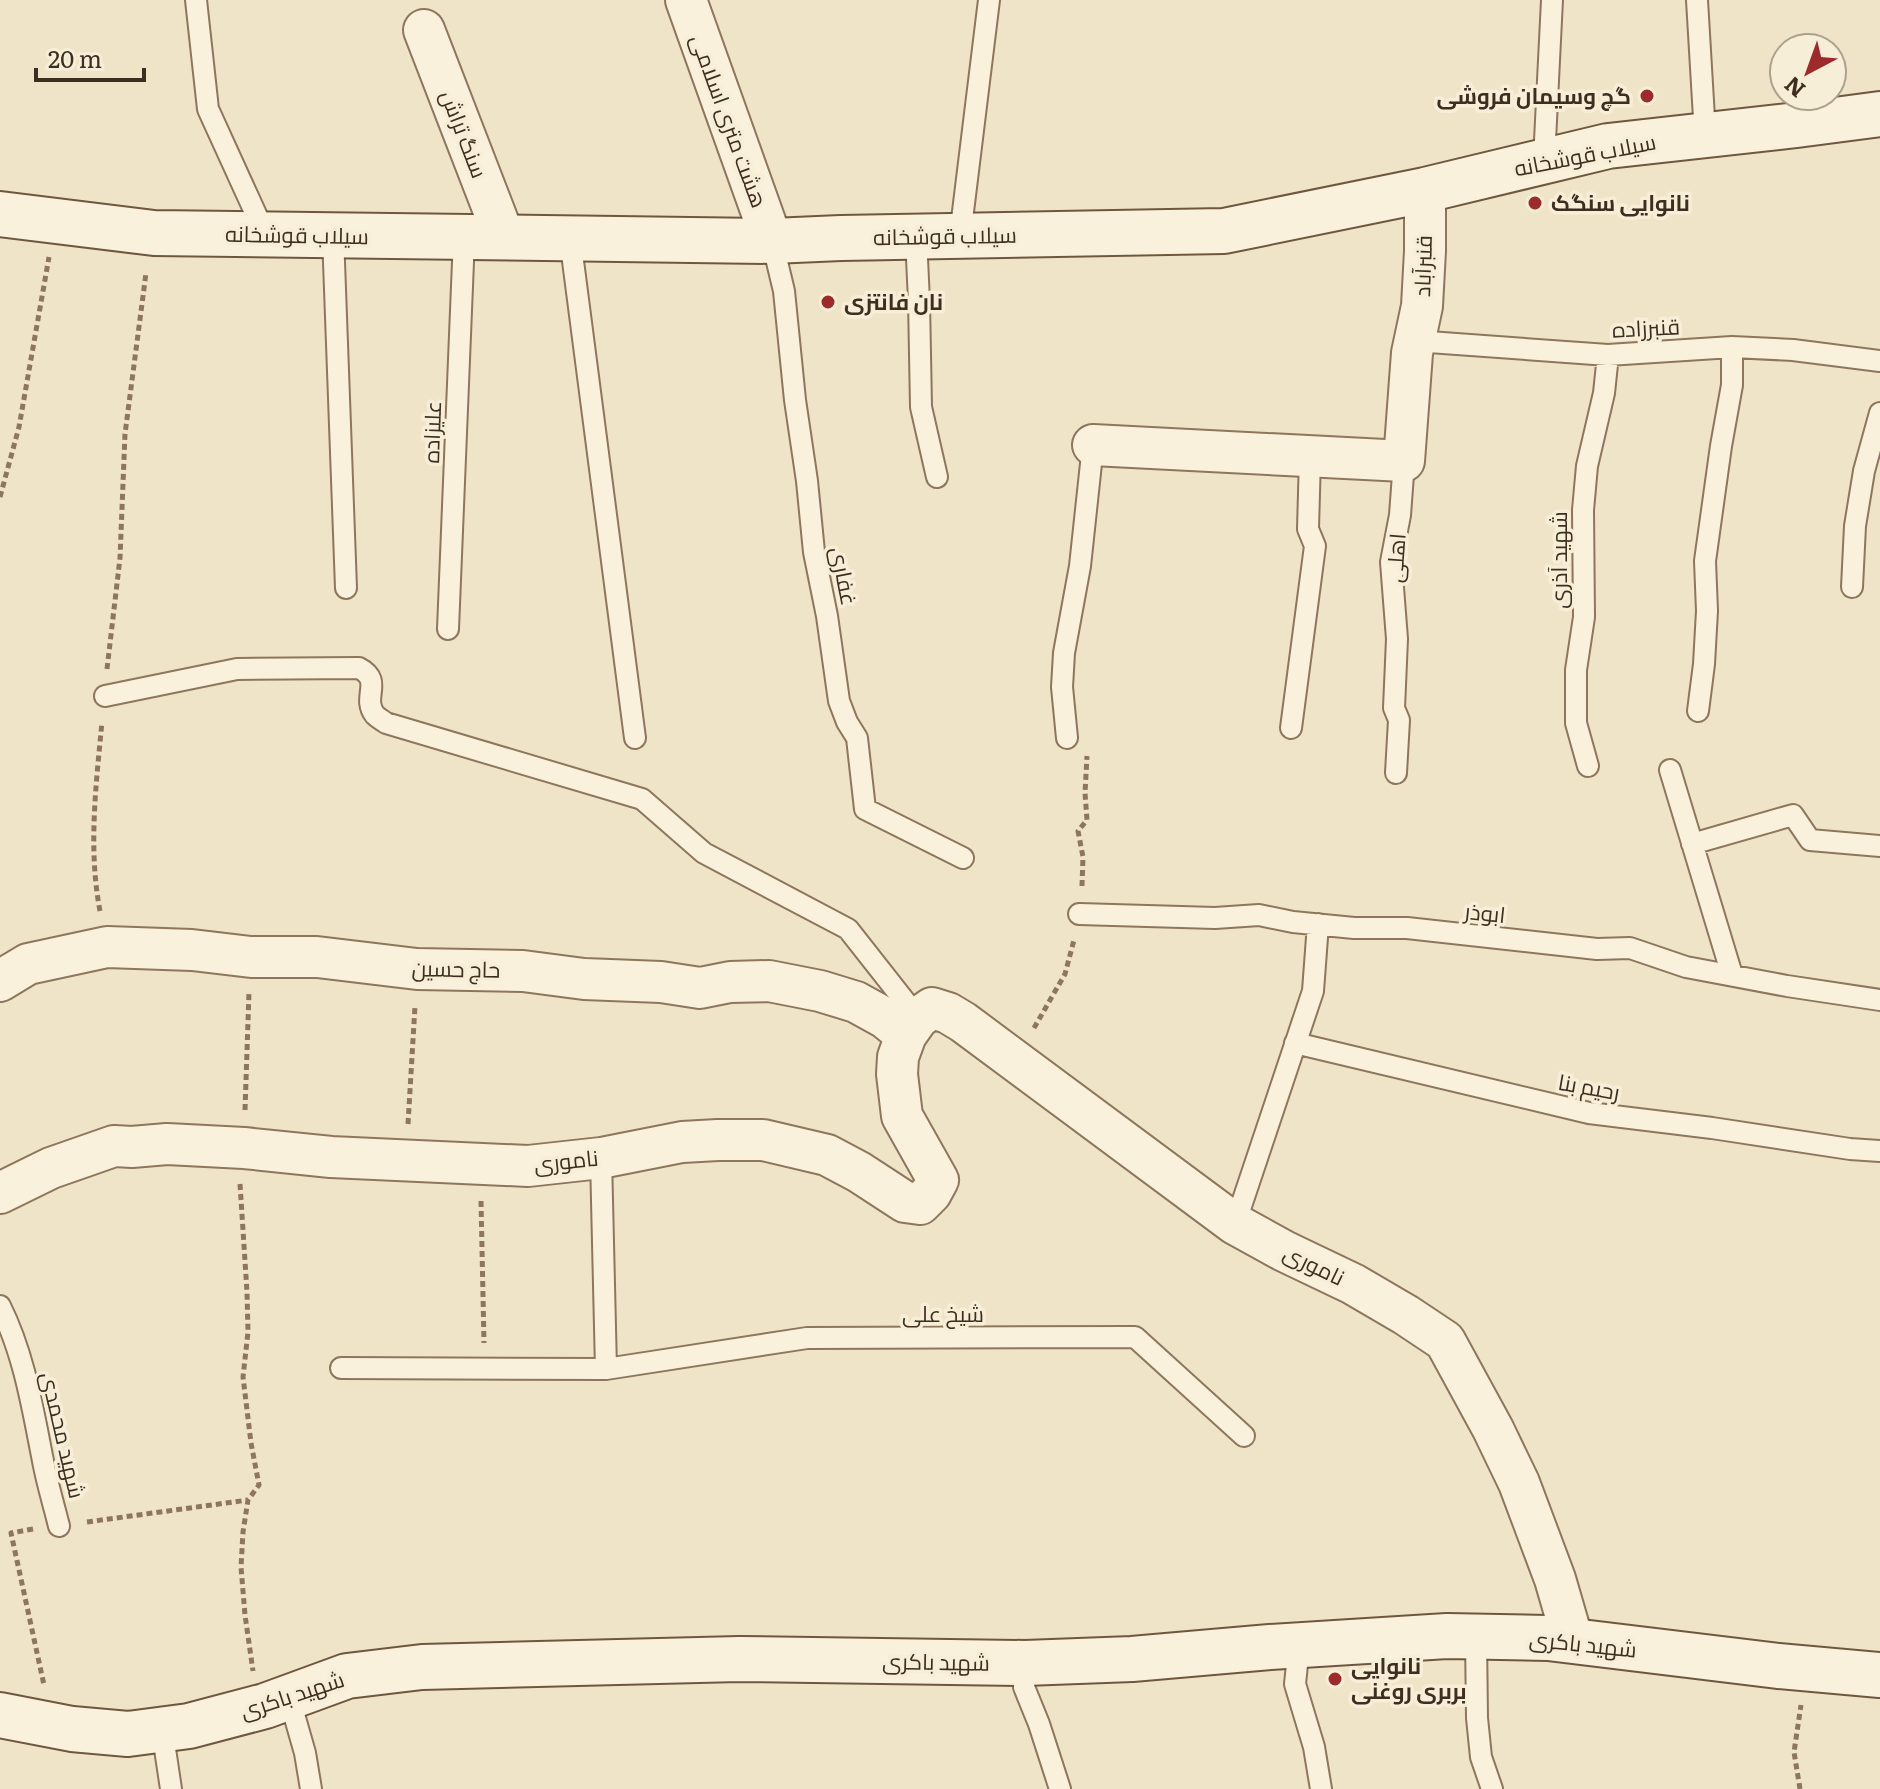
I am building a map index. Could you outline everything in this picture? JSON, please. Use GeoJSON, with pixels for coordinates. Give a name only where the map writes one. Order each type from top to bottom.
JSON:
{"type":"FeatureCollection","features":[{"type":"Feature","properties":{"kind":"street","name":"هشت متری اسلامی"},"geometry":{"type":"LineString","coordinates":[[686,0],[772,241]]}},
{"type":"Feature","properties":{"kind":"street","name":"سنگ تراش"},"geometry":{"type":"LineString","coordinates":[[424,30],[484,237]]}},
{"type":"Feature","properties":{"kind":"street","name":"سیلاب قوشخانه"},"geometry":{"type":"LineString","coordinates":[[0,214],[154,233],[772,241],[1224,231],[1425,190],[1608,146],[1880,114]]}},
{"type":"Feature","properties":{"kind":"street","name":"قنبرآباد"},"geometry":{"type":"LineString","coordinates":[[1415,341],[1422,306],[1425,190]]}},
{"type":"Feature","properties":{"kind":"street","name":"اهلی"},"geometry":{"type":"LineString","coordinates":[[1404,461],[1415,341]]}},
{"type":"Feature","properties":{"kind":"street"},"geometry":{"type":"LineString","coordinates":[[1093,445],[1404,461]]}},
{"type":"Feature","properties":{"kind":"street","name":"حاج حسین"},"geometry":{"type":"LineString","coordinates":[[0,981],[28,964],[107,947],[192,950],[251,957],[317,957],[417,969],[523,971],[700,988],[730,982],[769,981],[856,1002],[885,1018],[912,1026]]}},
{"type":"Feature","properties":{"kind":"street","name":"ناموری"},"geometry":{"type":"LineString","coordinates":[[0,1193],[51,1168],[114,1146],[167,1144],[331,1157],[528,1166],[601,1158],[682,1142],[763,1140],[827,1155],[905,1202],[920,1204],[938,1180],[902,1116],[898,1057],[912,1026],[932,1008],[963,1022],[1235,1224],[1353,1284],[1445,1341],[1519,1483],[1555,1579],[1573,1641]]}},
{"type":"Feature","properties":{"kind":"street","name":"شهید باکری"},"geometry":{"type":"LineString","coordinates":[[0,1715],[128,1734],[189,1726],[277,1702],[347,1676],[422,1667],[739,1659],[1025,1663],[1132,1659],[1447,1636],[1548,1638],[1880,1675]]}},
{"type":"Feature","properties":{"kind":"lane"},"geometry":{"type":"LineString","coordinates":[[196,0],[208,109],[265,234]]}},
{"type":"Feature","properties":{"kind":"lane"},"geometry":{"type":"LineString","coordinates":[[960,236],[989,0]]}},
{"type":"Feature","properties":{"kind":"lane"},"geometry":{"type":"LineString","coordinates":[[1544,161],[1552,0]]}},
{"type":"Feature","properties":{"kind":"lane"},"geometry":{"type":"LineString","coordinates":[[1697,0],[1705,135]]}},
{"type":"Feature","properties":{"kind":"lane"},"geometry":{"type":"LineString","coordinates":[[333,235],[346,588]]}},
{"type":"Feature","properties":{"kind":"lane","name":"علیزاده"},"geometry":{"type":"LineString","coordinates":[[448,629],[484,237]]}},
{"type":"Feature","properties":{"kind":"lane"},"geometry":{"type":"LineString","coordinates":[[916,237],[921,407],[937,477]]}},
{"type":"Feature","properties":{"kind":"lane"},"geometry":{"type":"LineString","coordinates":[[570,238],[635,738]]}},
{"type":"Feature","properties":{"kind":"lane","name":"غفاری"},"geometry":{"type":"LineString","coordinates":[[772,241],[784,291],[814,552],[839,701],[857,738],[865,809],[963,858]]}},
{"type":"Feature","properties":{"kind":"lane","name":"قنبرزاده"},"geometry":{"type":"LineString","coordinates":[[1415,341],[1608,355],[1732,347],[1793,350],[1880,361]]}},
{"type":"Feature","properties":{"kind":"lane"},"geometry":{"type":"LineString","coordinates":[[1698,711],[1707,611],[1705,561],[1732,385],[1732,347]]}},
{"type":"Feature","properties":{"kind":"lane","name":"شهید آذری"},"geometry":{"type":"LineString","coordinates":[[1588,766],[1576,723],[1576,670],[1584,617],[1583,510],[1587,466],[1604,393],[1608,355]]}},
{"type":"Feature","properties":{"kind":"lane"},"geometry":{"type":"LineString","coordinates":[[1852,587],[1855,526],[1864,471],[1880,413]]}},
{"type":"Feature","properties":{"kind":"lane"},"geometry":{"type":"LineString","coordinates":[[1067,738],[1062,687],[1064,653],[1080,566],[1093,445]]}},
{"type":"Feature","properties":{"kind":"lane"},"geometry":{"type":"LineString","coordinates":[[1291,728],[1315,546],[1308,529],[1310,457]]}},
{"type":"Feature","properties":{"kind":"lane","name":"اهلی"},"geometry":{"type":"LineString","coordinates":[[1396,773],[1399,720],[1394,708],[1397,639],[1391,562],[1400,515],[1404,461]]}},
{"type":"Feature","properties":{"kind":"lane"},"geometry":{"type":"LineString","coordinates":[[105,696],[237,669],[359,668],[369,673],[372,681],[370,698],[374,714],[386,723],[642,799],[704,853],[848,929],[912,1026]]}},
{"type":"Feature","properties":{"kind":"lane"},"geometry":{"type":"LineString","coordinates":[[1670,770],[1732,975]]}},
{"type":"Feature","properties":{"kind":"lane"},"geometry":{"type":"LineString","coordinates":[[1692,844],[1793,815],[1810,840],[1880,846]]}},
{"type":"Feature","properties":{"kind":"lane","name":"ابوذر"},"geometry":{"type":"LineString","coordinates":[[1079,914],[1215,918],[1259,915],[1354,928],[1407,928],[1597,949],[1630,948],[1686,967],[1880,1000]]}},
{"type":"Feature","properties":{"kind":"lane"},"geometry":{"type":"LineString","coordinates":[[1235,1224],[1313,991],[1318,924]]}},
{"type":"Feature","properties":{"kind":"lane","name":"رحیم بنا"},"geometry":{"type":"LineString","coordinates":[[1295,1043],[1589,1113],[1880,1151]]}},
{"type":"Feature","properties":{"kind":"lane"},"geometry":{"type":"LineString","coordinates":[[601,1158],[606,1369]]}},
{"type":"Feature","properties":{"kind":"lane","name":"شهید محمدی"},"geometry":{"type":"LineString","coordinates":[[0,1306],[21,1358],[59,1526]]}},
{"type":"Feature","properties":{"kind":"lane","name":"شیخ علی"},"geometry":{"type":"LineString","coordinates":[[341,1368],[606,1369],[807,1338],[1135,1337],[1244,1436]]}},
{"type":"Feature","properties":{"kind":"lane"},"geometry":{"type":"LineString","coordinates":[[1476,1637],[1478,1731],[1481,1757],[1492,1789]]}},
{"type":"Feature","properties":{"kind":"lane"},"geometry":{"type":"LineString","coordinates":[[1299,1645],[1295,1684],[1314,1747],[1321,1789]]}},
{"type":"Feature","properties":{"kind":"lane"},"geometry":{"type":"LineString","coordinates":[[1025,1663],[1024,1687],[1060,1789]]}},
{"type":"Feature","properties":{"kind":"lane"},"geometry":{"type":"LineString","coordinates":[[277,1702],[305,1753],[311,1789]]}},
{"type":"Feature","properties":{"kind":"lane"},"geometry":{"type":"LineString","coordinates":[[162,1729],[171,1789]]}},
{"type":"Feature","properties":{"kind":"path"},"geometry":{"type":"LineString","coordinates":[[0,497],[19,427],[57,221]]}},
{"type":"Feature","properties":{"kind":"path"},"geometry":{"type":"LineString","coordinates":[[107,947],[95,882],[94,806],[109,638],[120,558],[125,434],[147,264],[154,233]]}},
{"type":"Feature","properties":{"kind":"path"},"geometry":{"type":"LineString","coordinates":[[251,957],[244,1148],[239,1172],[248,1332],[243,1377],[259,1485],[248,1500],[241,1567],[253,1673],[277,1702]]}},
{"type":"Feature","properties":{"kind":"path"},"geometry":{"type":"LineString","coordinates":[[406,1161],[417,969]]}},
{"type":"Feature","properties":{"kind":"path"},"geometry":{"type":"LineString","coordinates":[[480,1164],[484,1369]]}},
{"type":"Feature","properties":{"kind":"path"},"geometry":{"type":"LineString","coordinates":[[59,1526],[248,1500]]}},
{"type":"Feature","properties":{"kind":"path","name":"شهید محمدی"},"geometry":{"type":"LineString","coordinates":[[52,1725],[11,1533],[59,1526]]}},
{"type":"Feature","properties":{"kind":"path"},"geometry":{"type":"LineString","coordinates":[[1799,1668],[1801,1703],[1794,1752],[1800,1789]]}},
{"type":"Feature","properties":{"kind":"place","name":"گچ وسیمان فروشی"},"geometry":{"type":"Point","coordinates":[1647,96]}},
{"type":"Feature","properties":{"kind":"place","name":"نانوایی سنگک"},"geometry":{"type":"Point","coordinates":[1535,203]}},
{"type":"Feature","properties":{"kind":"place","name":"نان فانتزی"},"geometry":{"type":"Point","coordinates":[828,302]}},
{"type":"Feature","properties":{"kind":"place","name":"نانوایی بربری روغنی"},"geometry":{"type":"Point","coordinates":[1335,1679]}}]}
